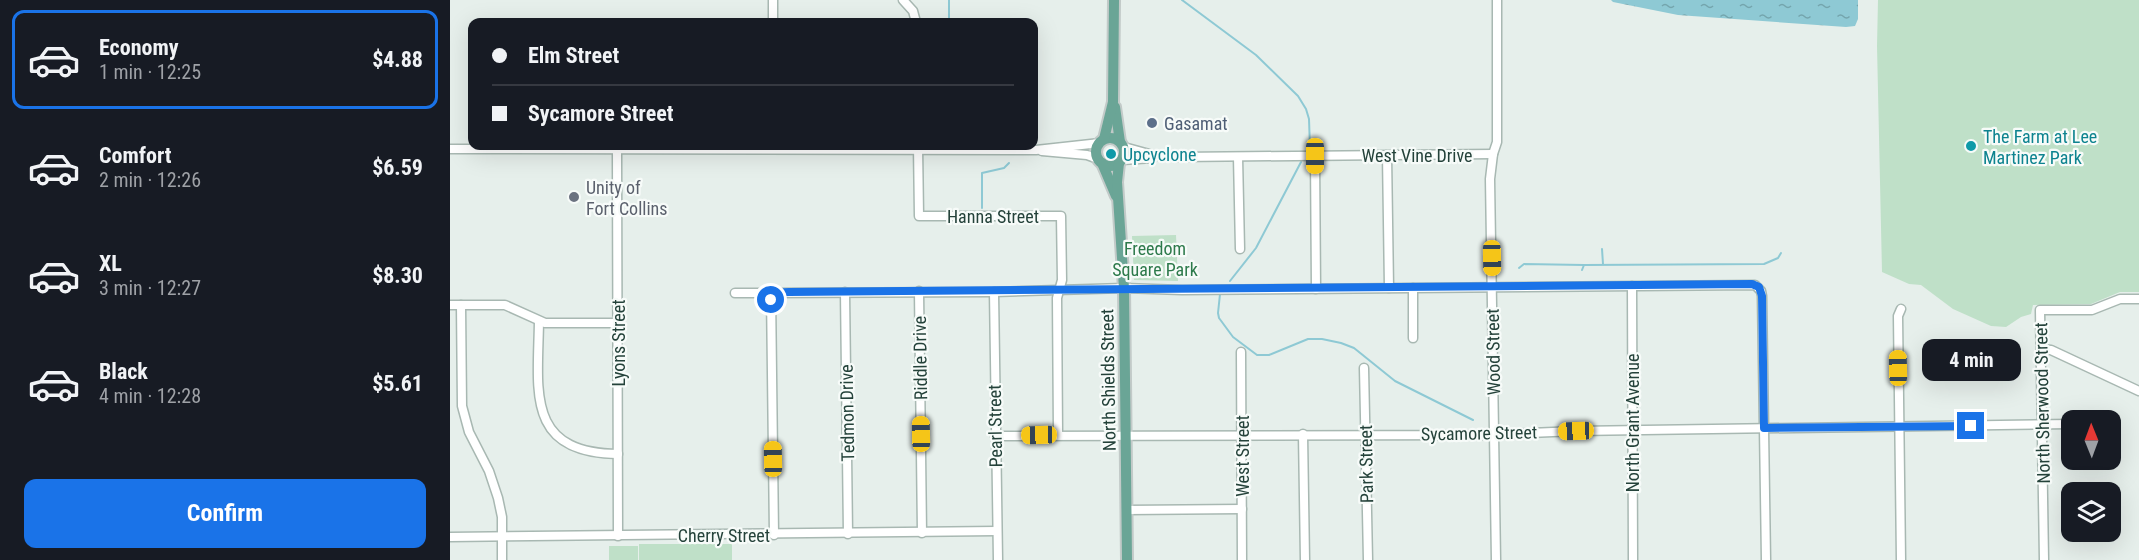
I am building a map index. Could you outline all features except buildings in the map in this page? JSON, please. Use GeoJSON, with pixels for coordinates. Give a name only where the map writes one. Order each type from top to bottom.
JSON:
{"type":"FeatureCollection","features":[{"type":"Feature","properties":{"kind":"main road"},"geometry":{"type":"LineString","coordinates":[[1113,102],[1122,144],[1120,162],[1111,166],[1100,161],[1096,148],[1102,141],[1113,102],[1114,0]]}},
{"type":"Feature","properties":{"kind":"main road"},"geometry":{"type":"LineString","coordinates":[[1102,141],[1112,138],[1122,144]]}},
{"type":"Feature","properties":{"kind":"main road","name":"North Shields Street"},"geometry":{"type":"LineString","coordinates":[[1100,161],[1118,200]]}},
{"type":"Feature","properties":{"kind":"main road","name":"North Shields Street"},"geometry":{"type":"LineString","coordinates":[[1120,162],[1117,176],[1124,288],[1127,560]]}},
{"type":"Feature","properties":{"kind":"street"},"geometry":{"type":"LineString","coordinates":[[773,0],[773,18]]}},
{"type":"Feature","properties":{"kind":"street","name":"Wood Street"},"geometry":{"type":"LineString","coordinates":[[1496,560],[1490,179],[1497,142],[1497,0]]}},
{"type":"Feature","properties":{"kind":"street"},"geometry":{"type":"LineString","coordinates":[[905,2],[913,11],[915,18]]}},
{"type":"Feature","properties":{"kind":"street"},"geometry":{"type":"LineString","coordinates":[[1038,150],[1102,141]]}},
{"type":"Feature","properties":{"kind":"street","name":"West Vine Drive"},"geometry":{"type":"LineString","coordinates":[[1122,144],[1162,156]]}},
{"type":"Feature","properties":{"kind":"street"},"geometry":{"type":"LineString","coordinates":[[450,149],[468,149]]}},
{"type":"Feature","properties":{"kind":"street","name":"Lyons Street"},"geometry":{"type":"LineString","coordinates":[[617,150],[618,536]]}},
{"type":"Feature","properties":{"kind":"street","name":"Hanna Street"},"geometry":{"type":"LineString","coordinates":[[918,150],[919,216],[1061,216],[1062,280],[1057,298],[1058,435]]}},
{"type":"Feature","properties":{"kind":"street"},"geometry":{"type":"LineString","coordinates":[[1036,150],[1087,154],[1100,161]]}},
{"type":"Feature","properties":{"kind":"street","name":"West Vine Drive"},"geometry":{"type":"LineString","coordinates":[[1120,162],[1162,156],[1493,154]]}},
{"type":"Feature","properties":{"kind":"street"},"geometry":{"type":"LineString","coordinates":[[1387,155],[1389,288]]}},
{"type":"Feature","properties":{"kind":"street"},"geometry":{"type":"LineString","coordinates":[[1315,156],[1316,289]]}},
{"type":"Feature","properties":{"kind":"street"},"geometry":{"type":"LineString","coordinates":[[1238,157],[1240,249]]}},
{"type":"Feature","properties":{"kind":"street"},"geometry":{"type":"LineString","coordinates":[[735,293],[994,292],[1124,288],[1316,289],[1755,285],[1759,287],[1762,296],[1766,560]]}},
{"type":"Feature","properties":{"kind":"street","name":"North Grant Avenue"},"geometry":{"type":"LineString","coordinates":[[1632,286],[1633,560]]}},
{"type":"Feature","properties":{"kind":"street"},"geometry":{"type":"LineString","coordinates":[[1413,288],[1413,338]]}},
{"type":"Feature","properties":{"kind":"street","name":"Riddle Drive"},"geometry":{"type":"LineString","coordinates":[[919,291],[922,533]]}},
{"type":"Feature","properties":{"kind":"street","name":"Tedmon Drive"},"geometry":{"type":"LineString","coordinates":[[845,292],[848,534]]}},
{"type":"Feature","properties":{"kind":"street","name":"Pearl Street"},"geometry":{"type":"LineString","coordinates":[[994,292],[998,560]]}},
{"type":"Feature","properties":{"kind":"street"},"geometry":{"type":"LineString","coordinates":[[771,293],[774,535]]}},
{"type":"Feature","properties":{"kind":"street","name":"North Sherwood Street"},"geometry":{"type":"LineString","coordinates":[[2044,560],[2040,310],[2092,310],[2120,299],[2139,298]]}},
{"type":"Feature","properties":{"kind":"street"},"geometry":{"type":"LineString","coordinates":[[461,305],[462,406],[469,432],[496,489],[502,516],[502,560]]}},
{"type":"Feature","properties":{"kind":"street"},"geometry":{"type":"LineString","coordinates":[[450,306],[505,305],[545,323],[617,323]]}},
{"type":"Feature","properties":{"kind":"street"},"geometry":{"type":"LineString","coordinates":[[1901,309],[1898,316],[1901,560]]}},
{"type":"Feature","properties":{"kind":"street"},"geometry":{"type":"LineString","coordinates":[[539,321],[538,395],[542,413],[548,424],[559,438],[580,450],[598,454],[618,454]]}},
{"type":"Feature","properties":{"kind":"street"},"geometry":{"type":"LineString","coordinates":[[2041,349],[2051,350],[2139,391]]}},
{"type":"Feature","properties":{"kind":"street","name":"West Street"},"geometry":{"type":"LineString","coordinates":[[1241,352],[1242,560]]}},
{"type":"Feature","properties":{"kind":"street","name":"Park Street"},"geometry":{"type":"LineString","coordinates":[[1364,368],[1368,560]]}},
{"type":"Feature","properties":{"kind":"street","name":"Sycamore Street"},"geometry":{"type":"LineString","coordinates":[[995,436],[1494,434],[2061,424]]}},
{"type":"Feature","properties":{"kind":"street"},"geometry":{"type":"LineString","coordinates":[[1303,434],[1305,560]]}},
{"type":"Feature","properties":{"kind":"street"},"geometry":{"type":"LineString","coordinates":[[1126,510],[1242,509]]}},
{"type":"Feature","properties":{"kind":"street","name":"Cherry Street"},"geometry":{"type":"LineString","coordinates":[[450,537],[997,531]]}},
{"type":"Feature","properties":{"kind":"green space"},"geometry":{"type":"Polygon","coordinates":[[[1878,0],[2139,0],[2139,292],[2120,292],[2091,304],[2033,305],[2031,314],[2021,317],[2006,327],[1991,326],[1953,309],[1921,285],[1909,284],[1882,272],[1878,0]]]}},
{"type":"Feature","properties":{"kind":"green space","name":"Freedom Square Park"},"geometry":{"type":"Polygon","coordinates":[[[1176,235],[1178,281],[1134,280],[1132,236],[1176,235]]]}},
{"type":"Feature","properties":{"kind":"green space"},"geometry":{"type":"Polygon","coordinates":[[[639,544],[732,544],[732,560],[639,560],[639,544]]]}},
{"type":"Feature","properties":{"kind":"green space"},"geometry":{"type":"Polygon","coordinates":[[[609,546],[638,546],[638,560],[609,560],[609,546]]]}},
{"type":"Feature","properties":{"kind":"water"},"geometry":{"type":"Polygon","coordinates":[[[1611,0],[1858,0],[1858,19],[1855,26],[1846,27],[1678,15],[1611,0]]]}},
{"type":"Feature","properties":{"kind":"waterway"},"geometry":{"type":"LineString","coordinates":[[949,0],[949,18]]}},
{"type":"Feature","properties":{"kind":"waterway"},"geometry":{"type":"LineString","coordinates":[[1182,0],[1256,55],[1298,96],[1309,119],[1310,148]]}},
{"type":"Feature","properties":{"kind":"waterway"},"geometry":{"type":"LineString","coordinates":[[1230,281],[1256,248],[1301,162]]}},
{"type":"Feature","properties":{"kind":"waterway"},"geometry":{"type":"LineString","coordinates":[[982,208],[982,173],[1004,168],[1009,163]]}},
{"type":"Feature","properties":{"kind":"waterway"},"geometry":{"type":"LineString","coordinates":[[1602,249],[1603,264]]}},
{"type":"Feature","properties":{"kind":"waterway"},"geometry":{"type":"LineString","coordinates":[[1582,270],[1584,265],[1764,264],[1778,258],[1781,253]]}},
{"type":"Feature","properties":{"kind":"waterway"},"geometry":{"type":"LineString","coordinates":[[1519,268],[1524,264],[1584,265]]}},
{"type":"Feature","properties":{"kind":"waterway"},"geometry":{"type":"LineString","coordinates":[[1220,294],[1219,318],[1233,337],[1257,355],[1269,355],[1308,339],[1341,343],[1354,348],[1395,381],[1473,420]]}},
{"type":"Feature","properties":{"kind":"place","name":"Gasamat"},"geometry":{"type":"Point","coordinates":[1152,123]}},
{"type":"Feature","properties":{"kind":"place","name":"The Farm at Lee Martinez Park"},"geometry":{"type":"Point","coordinates":[1971,146]}},
{"type":"Feature","properties":{"kind":"place","name":"Upcyclone"},"geometry":{"type":"Point","coordinates":[1111,154]}},
{"type":"Feature","properties":{"kind":"place","name":"Unity of Fort Collins"},"geometry":{"type":"Point","coordinates":[574,197]}},
{"type":"Feature","properties":{"kind":"route"},"geometry":{"type":"LineString","coordinates":[[771,300],[771,293],[789,292],[1752,284],[1759,287],[1762,296],[1764,428],[1971,426]]}}]}
